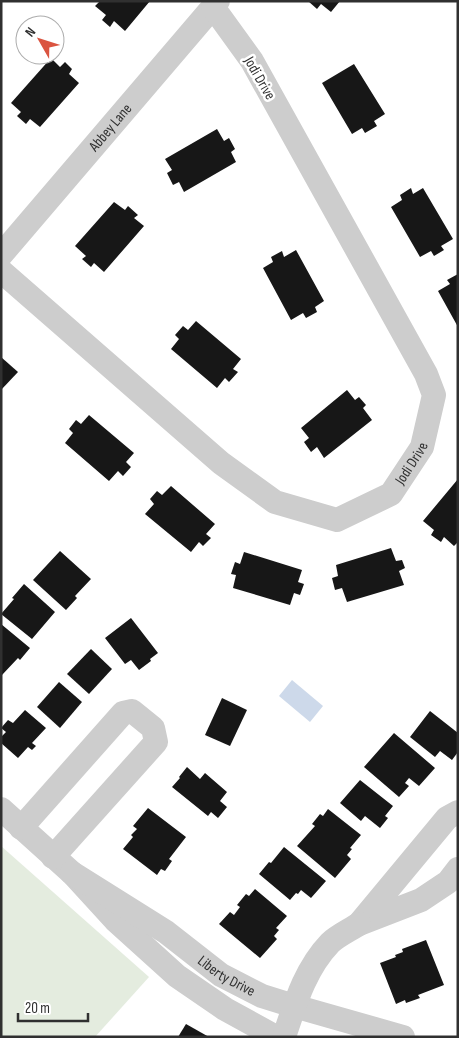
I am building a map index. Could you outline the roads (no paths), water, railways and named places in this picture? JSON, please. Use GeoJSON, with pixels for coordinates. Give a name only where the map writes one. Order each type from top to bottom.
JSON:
{"type":"FeatureCollection","features":[{"type":"Feature","properties":{"kind":"street","name":"Abbey Lane"},"geometry":{"type":"LineString","coordinates":[[1,255],[215,4]]}},
{"type":"Feature","properties":{"kind":"street","name":"Jodi Drive"},"geometry":{"type":"LineString","coordinates":[[1,271],[221,463],[275,502],[337,520],[391,494],[422,447],[434,395],[421,366],[252,61],[215,4]]}},
{"type":"Feature","properties":{"kind":"street"},"geometry":{"type":"LineString","coordinates":[[21,828],[123,713],[132,711],[153,728],[156,742],[53,857]]}},
{"type":"Feature","properties":{"kind":"street","name":"Liberty Drive"},"geometry":{"type":"LineString","coordinates":[[1,809],[72,873],[115,920],[177,976],[225,1009],[276,1037]]}},
{"type":"Feature","properties":{"kind":"street"},"geometry":{"type":"LineString","coordinates":[[359,924],[448,818],[458,812]]}},
{"type":"Feature","properties":{"kind":"street"},"geometry":{"type":"LineString","coordinates":[[284,1037],[294,1006],[310,970],[330,942],[359,924],[421,900],[448,882],[458,870]]}},
{"type":"Feature","properties":{"kind":"street","name":"Liberty Drive"},"geometry":{"type":"LineString","coordinates":[[72,873],[166,932],[221,975],[262,996],[403,1037]]}},
{"type":"Feature","properties":{"kind":"water"},"geometry":{"type":"Polygon","coordinates":[[[292,680],[323,706],[310,722],[279,696],[292,680]]]}}]}
